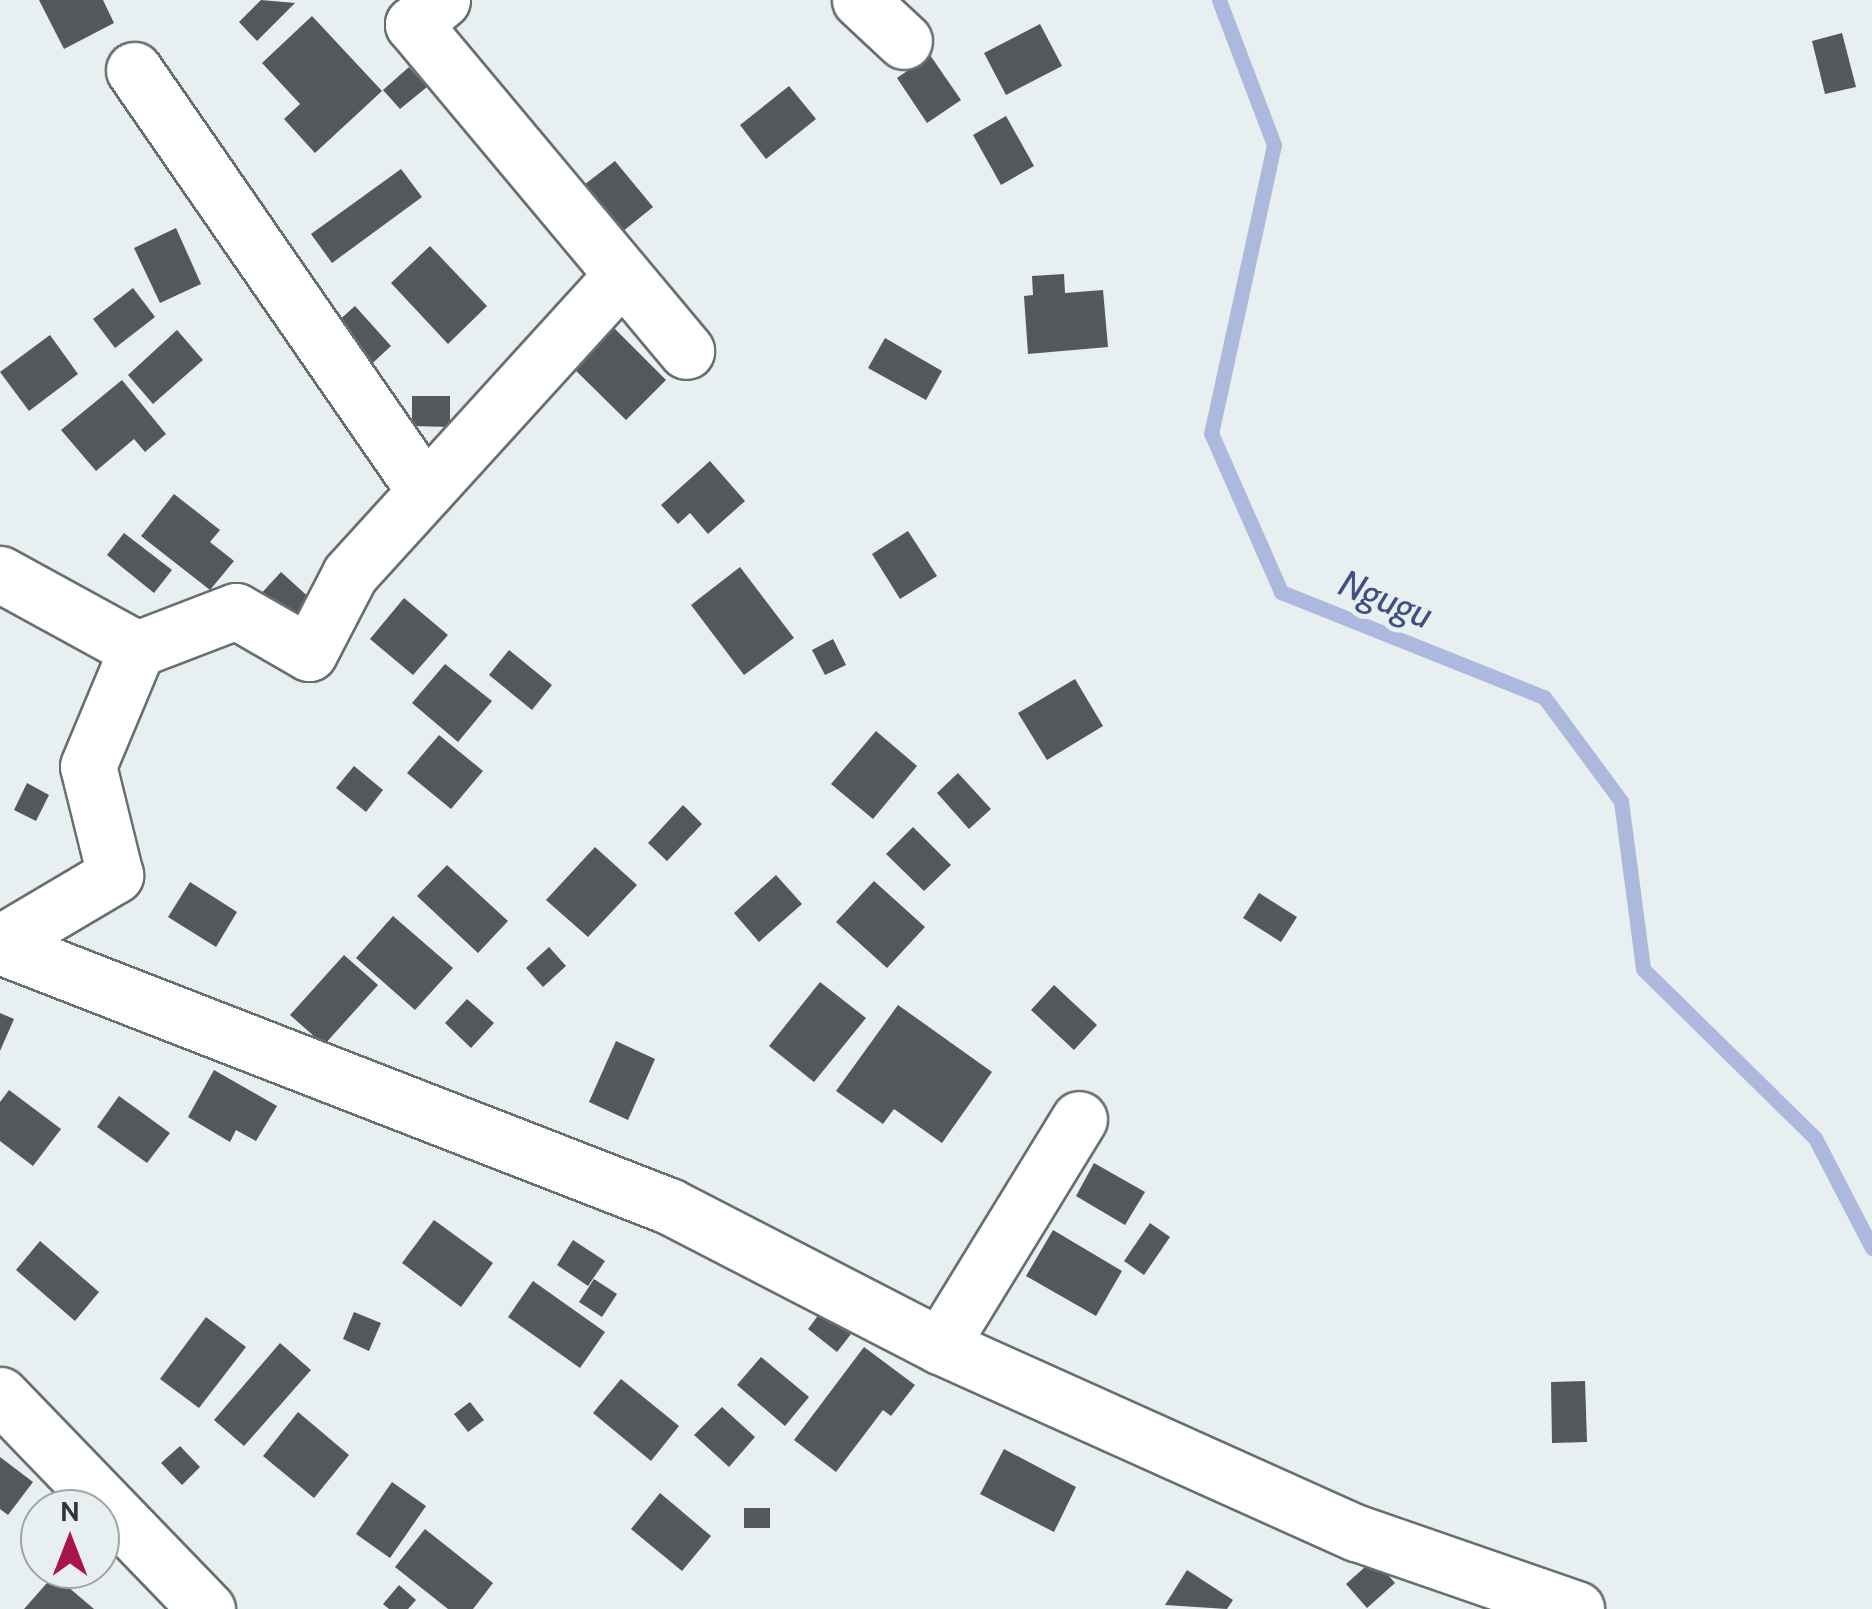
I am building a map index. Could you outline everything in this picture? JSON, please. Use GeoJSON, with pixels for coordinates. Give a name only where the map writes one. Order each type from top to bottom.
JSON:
{"type":"FeatureCollection","features":[{"type":"Feature","properties":{"kind":"street"},"geometry":{"type":"LineString","coordinates":[[442,0],[413,24],[686,352]]}},
{"type":"Feature","properties":{"kind":"street"},"geometry":{"type":"LineString","coordinates":[[860,0],[904,41]]}},
{"type":"Feature","properties":{"kind":"street"},"geometry":{"type":"LineString","coordinates":[[134,70],[425,491]]}},
{"type":"Feature","properties":{"kind":"street"},"geometry":{"type":"LineString","coordinates":[[0,945],[115,875],[88,766],[137,650],[236,611],[309,653],[350,574],[622,275]]}},
{"type":"Feature","properties":{"kind":"street"},"geometry":{"type":"LineString","coordinates":[[0,574],[137,650]]}},
{"type":"Feature","properties":{"kind":"street"},"geometry":{"type":"LineString","coordinates":[[0,945],[670,1206],[940,1346],[1357,1533],[1576,1609]]}},
{"type":"Feature","properties":{"kind":"street"},"geometry":{"type":"LineString","coordinates":[[940,1346],[1079,1119]]}},
{"type":"Feature","properties":{"kind":"street"},"geometry":{"type":"LineString","coordinates":[[0,1395],[191,1604]]}},
{"type":"Feature","properties":{"kind":"building"},"geometry":{"type":"Polygon","coordinates":[[[39,0],[103,0],[114,23],[64,49],[39,0]]]}},
{"type":"Feature","properties":{"kind":"building"},"geometry":{"type":"Polygon","coordinates":[[[261,0],[295,3],[257,41],[239,22],[261,0]]]}},
{"type":"Feature","properties":{"kind":"building"},"geometry":{"type":"Polygon","coordinates":[[[312,16],[382,91],[315,153],[284,119],[300,104],[262,63],[312,16]]]}},
{"type":"Feature","properties":{"kind":"building"},"geometry":{"type":"Polygon","coordinates":[[[1040,24],[1062,66],[1006,95],[984,53],[1040,24]]]}},
{"type":"Feature","properties":{"kind":"building"},"geometry":{"type":"Polygon","coordinates":[[[1842,33],[1856,87],[1825,94],[1812,41],[1842,33]]]}},
{"type":"Feature","properties":{"kind":"building"},"geometry":{"type":"Polygon","coordinates":[[[930,55],[961,100],[927,123],[897,78],[930,55]]]}},
{"type":"Feature","properties":{"kind":"building"},"geometry":{"type":"Polygon","coordinates":[[[409,67],[427,87],[400,109],[383,90],[409,67]]]}},
{"type":"Feature","properties":{"kind":"building"},"geometry":{"type":"Polygon","coordinates":[[[789,86],[816,119],[766,159],[740,125],[789,86]]]}},
{"type":"Feature","properties":{"kind":"building"},"geometry":{"type":"Polygon","coordinates":[[[1006,116],[1034,166],[1001,185],[973,135],[1006,116]]]}},
{"type":"Feature","properties":{"kind":"building"},"geometry":{"type":"Polygon","coordinates":[[[615,161],[653,207],[622,232],[584,185],[615,161]]]}},
{"type":"Feature","properties":{"kind":"building"},"geometry":{"type":"Polygon","coordinates":[[[401,169],[422,197],[332,263],[311,234],[401,169]]]}},
{"type":"Feature","properties":{"kind":"building"},"geometry":{"type":"Polygon","coordinates":[[[176,228],[201,284],[160,303],[134,248],[176,228]]]}},
{"type":"Feature","properties":{"kind":"building"},"geometry":{"type":"Polygon","coordinates":[[[430,246],[487,306],[448,344],[391,283],[430,246]]]}},
{"type":"Feature","properties":{"kind":"building"},"geometry":{"type":"Polygon","coordinates":[[[1064,274],[1065,293],[1103,290],[1108,347],[1028,354],[1024,296],[1033,295],[1032,276],[1064,274]]]}},
{"type":"Feature","properties":{"kind":"building"},"geometry":{"type":"Polygon","coordinates":[[[133,288],[155,317],[115,348],[93,319],[133,288]]]}},
{"type":"Feature","properties":{"kind":"building"},"geometry":{"type":"Polygon","coordinates":[[[355,306],[391,346],[364,371],[327,331],[355,306]]]}},
{"type":"Feature","properties":{"kind":"building"},"geometry":{"type":"Polygon","coordinates":[[[605,319],[666,380],[626,420],[565,360],[605,319]]]}},
{"type":"Feature","properties":{"kind":"building"},"geometry":{"type":"Polygon","coordinates":[[[177,330],[203,360],[153,404],[128,375],[177,330]]]}},
{"type":"Feature","properties":{"kind":"building"},"geometry":{"type":"Polygon","coordinates":[[[50,335],[78,374],[29,411],[0,372],[50,335]]]}},
{"type":"Feature","properties":{"kind":"building"},"geometry":{"type":"Polygon","coordinates":[[[885,338],[942,371],[926,400],[868,368],[885,338]]]}},
{"type":"Feature","properties":{"kind":"building"},"geometry":{"type":"Polygon","coordinates":[[[122,380],[166,434],[145,452],[134,439],[96,471],[61,430],[122,380]]]}},
{"type":"Feature","properties":{"kind":"building"},"geometry":{"type":"Polygon","coordinates":[[[412,396],[450,396],[450,427],[412,426],[412,396]]]}},
{"type":"Feature","properties":{"kind":"building"},"geometry":{"type":"Polygon","coordinates":[[[710,461],[745,501],[708,534],[690,513],[678,524],[661,505],[710,461]]]}},
{"type":"Feature","properties":{"kind":"building"},"geometry":{"type":"Polygon","coordinates":[[[174,494],[220,530],[210,542],[234,561],[210,590],[141,536],[174,494]]]}},
{"type":"Feature","properties":{"kind":"building"},"geometry":{"type":"Polygon","coordinates":[[[908,531],[937,576],[900,599],[872,554],[908,531]]]}},
{"type":"Feature","properties":{"kind":"building"},"geometry":{"type":"Polygon","coordinates":[[[124,533],[172,570],[154,593],[107,555],[124,533]]]}},
{"type":"Feature","properties":{"kind":"building"},"geometry":{"type":"Polygon","coordinates":[[[740,567],[794,638],[744,675],[691,605],[740,567]]]}},
{"type":"Feature","properties":{"kind":"building"},"geometry":{"type":"Polygon","coordinates":[[[281,572],[314,602],[292,627],[258,597],[281,572]]]}},
{"type":"Feature","properties":{"kind":"building"},"geometry":{"type":"Polygon","coordinates":[[[404,598],[448,635],[413,675],[370,639],[404,598]]]}},
{"type":"Feature","properties":{"kind":"building"},"geometry":{"type":"Polygon","coordinates":[[[833,639],[846,665],[825,675],[812,650],[833,639]]]}},
{"type":"Feature","properties":{"kind":"building"},"geometry":{"type":"Polygon","coordinates":[[[509,650],[552,685],[532,710],[489,675],[509,650]]]}},
{"type":"Feature","properties":{"kind":"building"},"geometry":{"type":"Polygon","coordinates":[[[445,664],[492,701],[458,742],[412,703],[445,664]]]}},
{"type":"Feature","properties":{"kind":"building"},"geometry":{"type":"Polygon","coordinates":[[[1075,679],[1103,726],[1047,760],[1018,713],[1075,679]]]}},
{"type":"Feature","properties":{"kind":"building"},"geometry":{"type":"Polygon","coordinates":[[[876,731],[917,766],[873,819],[831,784],[876,731]]]}},
{"type":"Feature","properties":{"kind":"building"},"geometry":{"type":"Polygon","coordinates":[[[439,735],[483,771],[451,809],[407,773],[439,735]]]}},
{"type":"Feature","properties":{"kind":"building"},"geometry":{"type":"Polygon","coordinates":[[[354,766],[383,790],[366,812],[336,788],[354,766]]]}},
{"type":"Feature","properties":{"kind":"building"},"geometry":{"type":"Polygon","coordinates":[[[958,773],[991,809],[969,829],[937,793],[958,773]]]}},
{"type":"Feature","properties":{"kind":"building"},"geometry":{"type":"Polygon","coordinates":[[[27,783],[49,795],[36,821],[14,810],[27,783]]]}},
{"type":"Feature","properties":{"kind":"building"},"geometry":{"type":"Polygon","coordinates":[[[683,805],[702,824],[667,861],[648,843],[683,805]]]}},
{"type":"Feature","properties":{"kind":"building"},"geometry":{"type":"Polygon","coordinates":[[[913,827],[951,865],[924,891],[886,854],[913,827]]]}},
{"type":"Feature","properties":{"kind":"building"},"geometry":{"type":"Polygon","coordinates":[[[595,847],[637,885],[588,937],[546,900],[595,847]]]}},
{"type":"Feature","properties":{"kind":"building"},"geometry":{"type":"Polygon","coordinates":[[[447,865],[508,921],[478,953],[417,896],[447,865]]]}},
{"type":"Feature","properties":{"kind":"building"},"geometry":{"type":"Polygon","coordinates":[[[776,875],[802,904],[759,942],[734,913],[776,875]]]}},
{"type":"Feature","properties":{"kind":"building"},"geometry":{"type":"Polygon","coordinates":[[[874,881],[925,927],[887,968],[836,922],[874,881]]]}},
{"type":"Feature","properties":{"kind":"building"},"geometry":{"type":"Polygon","coordinates":[[[190,882],[237,912],[216,947],[168,917],[190,882]]]}},
{"type":"Feature","properties":{"kind":"building"},"geometry":{"type":"Polygon","coordinates":[[[1259,893],[1297,917],[1281,942],[1243,918],[1259,893]]]}},
{"type":"Feature","properties":{"kind":"building"},"geometry":{"type":"Polygon","coordinates":[[[393,916],[453,968],[415,1010],[356,958],[393,916]]]}},
{"type":"Feature","properties":{"kind":"building"},"geometry":{"type":"Polygon","coordinates":[[[549,947],[566,966],[543,987],[526,968],[549,947]]]}},
{"type":"Feature","properties":{"kind":"building"},"geometry":{"type":"Polygon","coordinates":[[[344,955],[378,985],[324,1045],[290,1015],[344,955]]]}},
{"type":"Feature","properties":{"kind":"building"},"geometry":{"type":"Polygon","coordinates":[[[820,982],[866,1018],[814,1082],[769,1046],[820,982]]]}},
{"type":"Feature","properties":{"kind":"building"},"geometry":{"type":"Polygon","coordinates":[[[1054,985],[1097,1025],[1074,1050],[1031,1010],[1054,985]]]}},
{"type":"Feature","properties":{"kind":"building"},"geometry":{"type":"Polygon","coordinates":[[[467,999],[494,1023],[471,1048],[445,1023],[467,999]]]}},
{"type":"Feature","properties":{"kind":"building"},"geometry":{"type":"Polygon","coordinates":[[[898,1005],[992,1072],[942,1143],[894,1109],[883,1124],[836,1091],[898,1005]]]}},
{"type":"Feature","properties":{"kind":"building"},"geometry":{"type":"Polygon","coordinates":[[[0,1013],[14,1019],[0,1051],[0,1013]]]}},
{"type":"Feature","properties":{"kind":"building"},"geometry":{"type":"Polygon","coordinates":[[[616,1041],[655,1059],[628,1120],[589,1102],[616,1041]]]}},
{"type":"Feature","properties":{"kind":"building"},"geometry":{"type":"Polygon","coordinates":[[[214,1070],[277,1106],[256,1141],[236,1130],[230,1142],[188,1117],[214,1070]]]}},
{"type":"Feature","properties":{"kind":"building"},"geometry":{"type":"Polygon","coordinates":[[[9,1090],[61,1129],[33,1166],[0,1141],[0,1102],[9,1090]]]}},
{"type":"Feature","properties":{"kind":"building"},"geometry":{"type":"Polygon","coordinates":[[[119,1096],[170,1133],[147,1163],[97,1127],[119,1096]]]}},
{"type":"Feature","properties":{"kind":"building"},"geometry":{"type":"Polygon","coordinates":[[[1094,1163],[1145,1192],[1125,1225],[1076,1196],[1094,1163]]]}},
{"type":"Feature","properties":{"kind":"building"},"geometry":{"type":"Polygon","coordinates":[[[434,1220],[493,1263],[461,1307],[402,1263],[434,1220]]]}},
{"type":"Feature","properties":{"kind":"building"},"geometry":{"type":"Polygon","coordinates":[[[1150,1223],[1170,1237],[1144,1275],[1124,1261],[1150,1223]]]}},
{"type":"Feature","properties":{"kind":"building"},"geometry":{"type":"Polygon","coordinates":[[[1053,1230],[1122,1271],[1096,1316],[1026,1276],[1053,1230]]]}},
{"type":"Feature","properties":{"kind":"building"},"geometry":{"type":"Polygon","coordinates":[[[573,1240],[605,1261],[588,1286],[557,1265],[573,1240]]]}},
{"type":"Feature","properties":{"kind":"building"},"geometry":{"type":"Polygon","coordinates":[[[40,1241],[99,1292],[75,1321],[16,1270],[40,1241]]]}},
{"type":"Feature","properties":{"kind":"building"},"geometry":{"type":"Polygon","coordinates":[[[594,1279],[617,1294],[602,1317],[579,1302],[594,1279]]]}},
{"type":"Feature","properties":{"kind":"building"},"geometry":{"type":"Polygon","coordinates":[[[533,1281],[605,1332],[580,1368],[508,1317],[533,1281]]]}},
{"type":"Feature","properties":{"kind":"building"},"geometry":{"type":"Polygon","coordinates":[[[354,1312],[381,1323],[369,1351],[343,1339],[354,1312]]]}},
{"type":"Feature","properties":{"kind":"building"},"geometry":{"type":"Polygon","coordinates":[[[820,1313],[851,1334],[837,1352],[808,1329],[820,1313]]]}},
{"type":"Feature","properties":{"kind":"building"},"geometry":{"type":"Polygon","coordinates":[[[206,1317],[246,1347],[199,1408],[160,1379],[206,1317]]]}},
{"type":"Feature","properties":{"kind":"building"},"geometry":{"type":"Polygon","coordinates":[[[280,1343],[311,1370],[244,1446],[214,1420],[280,1343]]]}},
{"type":"Feature","properties":{"kind":"building"},"geometry":{"type":"Polygon","coordinates":[[[864,1347],[915,1385],[891,1416],[883,1410],[836,1472],[794,1440],[864,1347]]]}},
{"type":"Feature","properties":{"kind":"building"},"geometry":{"type":"Polygon","coordinates":[[[761,1357],[809,1397],[785,1426],[737,1385],[761,1357]]]}},
{"type":"Feature","properties":{"kind":"building"},"geometry":{"type":"Polygon","coordinates":[[[621,1379],[679,1426],[651,1461],[593,1413],[621,1379]]]}},
{"type":"Feature","properties":{"kind":"building"},"geometry":{"type":"Polygon","coordinates":[[[1585,1381],[1587,1442],[1552,1443],[1551,1382],[1585,1381]]]}},
{"type":"Feature","properties":{"kind":"building"},"geometry":{"type":"Polygon","coordinates":[[[470,1402],[484,1420],[468,1432],[454,1414],[470,1402]]]}},
{"type":"Feature","properties":{"kind":"building"},"geometry":{"type":"Polygon","coordinates":[[[722,1407],[755,1437],[729,1467],[694,1435],[722,1407]]]}},
{"type":"Feature","properties":{"kind":"building"},"geometry":{"type":"Polygon","coordinates":[[[298,1412],[349,1455],[314,1498],[263,1456],[298,1412]]]}},
{"type":"Feature","properties":{"kind":"building"},"geometry":{"type":"Polygon","coordinates":[[[180,1446],[200,1467],[182,1485],[161,1463],[180,1446]]]}},
{"type":"Feature","properties":{"kind":"building"},"geometry":{"type":"Polygon","coordinates":[[[1004,1449],[1076,1487],[1054,1532],[980,1494],[1004,1449]]]}},
{"type":"Feature","properties":{"kind":"building"},"geometry":{"type":"Polygon","coordinates":[[[0,1457],[33,1482],[28,1489],[20,1489],[20,1499],[8,1515],[0,1509],[0,1457]]]}},
{"type":"Feature","properties":{"kind":"building"},"geometry":{"type":"Polygon","coordinates":[[[392,1482],[426,1506],[390,1558],[356,1534],[392,1482]]]}},
{"type":"Feature","properties":{"kind":"building"},"geometry":{"type":"Polygon","coordinates":[[[660,1493],[711,1536],[682,1571],[631,1529],[660,1493]]]}},
{"type":"Feature","properties":{"kind":"building"},"geometry":{"type":"Polygon","coordinates":[[[744,1508],[770,1508],[770,1528],[744,1528],[744,1508]]]}},
{"type":"Feature","properties":{"kind":"building"},"geometry":{"type":"Polygon","coordinates":[[[425,1529],[493,1583],[473,1609],[448,1609],[395,1567],[425,1529]]]}},
{"type":"Feature","properties":{"kind":"building"},"geometry":{"type":"Polygon","coordinates":[[[1374,1559],[1395,1583],[1367,1608],[1346,1584],[1374,1559]]]}},
{"type":"Feature","properties":{"kind":"building"},"geometry":{"type":"Polygon","coordinates":[[[1187,1570],[1233,1600],[1227,1609],[1165,1605],[1187,1570]]]}},
{"type":"Feature","properties":{"kind":"building"},"geometry":{"type":"Polygon","coordinates":[[[399,1585],[416,1600],[408,1609],[389,1609],[383,1604],[399,1585]]]}},
{"type":"Feature","properties":{"kind":"building"},"geometry":{"type":"Polygon","coordinates":[[[42,1589],[70,1589],[94,1609],[24,1609],[42,1589]]]}},
{"type":"Feature","properties":{"kind":"waterway","name":"Ngugu"},"geometry":{"type":"LineString","coordinates":[[1219,0],[1274,145],[1211,433],[1281,592],[1544,697],[1621,801],[1643,969],[1815,1138],[1872,1248]]}}]}
